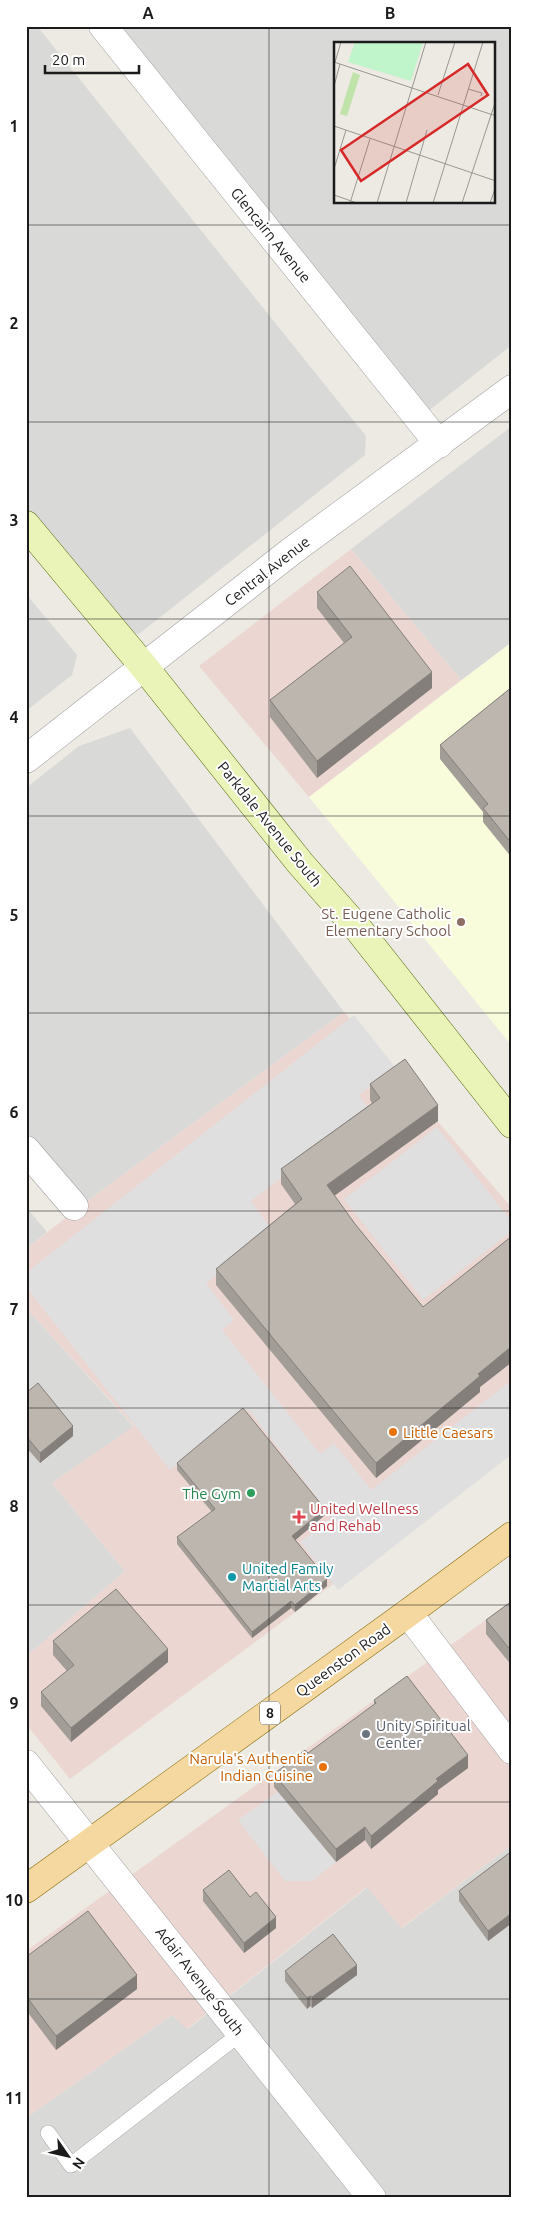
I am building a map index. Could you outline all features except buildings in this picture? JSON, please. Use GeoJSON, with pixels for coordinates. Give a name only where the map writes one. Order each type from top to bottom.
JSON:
{"type":"FeatureCollection","features":[{"type":"Feature","properties":{"kind":"main road","name":"Parkdale Avenue South"},"geometry":{"type":"LineString","coordinates":[[26,525],[145,668],[300,863],[359,930],[512,1124]]}},
{"type":"Feature","properties":{"kind":"main road","name":"Queenston Road"},"geometry":{"type":"LineString","coordinates":[[26,1889],[512,1536]]}},
{"type":"Feature","properties":{"kind":"street","name":"Glencairn Avenue"},"geometry":{"type":"LineString","coordinates":[[103,26],[439,444]]}},
{"type":"Feature","properties":{"kind":"street","name":"Central Avenue"},"geometry":{"type":"LineString","coordinates":[[26,759],[145,668],[293,550],[512,389]]}},
{"type":"Feature","properties":{"kind":"street"},"geometry":{"type":"LineString","coordinates":[[26,1150],[74,1206]]}},
{"type":"Feature","properties":{"kind":"street"},"geometry":{"type":"LineString","coordinates":[[408,1613],[512,1750]]}},
{"type":"Feature","properties":{"kind":"street","name":"Adair Avenue South"},"geometry":{"type":"LineString","coordinates":[[26,1764],[372,2198]]}},
{"type":"Feature","properties":{"kind":"lane"},"geometry":{"type":"LineString","coordinates":[[48,2134],[71,2165],[241,2033]]}},
{"type":"Feature","properties":{"kind":"shaded area"},"geometry":{"type":"Polygon","coordinates":[[[26,26],[37,26],[366,436],[365,455],[139,634],[117,631],[26,519],[26,26]]]}},
{"type":"Feature","properties":{"kind":"shaded area"},"geometry":{"type":"Polygon","coordinates":[[[105,26],[512,26],[512,345],[417,420],[105,26]]]}},
{"type":"Feature","properties":{"kind":"shaded area"},"geometry":{"type":"Polygon","coordinates":[[[512,426],[512,642],[461,680],[351,549],[512,426]]]}},
{"type":"Feature","properties":{"kind":"shaded area"},"geometry":{"type":"Polygon","coordinates":[[[351,549],[461,680],[309,797],[199,666],[351,549]]]}},
{"type":"Feature","properties":{"kind":"shaded area"},"geometry":{"type":"Polygon","coordinates":[[[26,594],[77,655],[72,675],[26,711],[26,594]]]}},
{"type":"Feature","properties":{"kind":"shaded area","name":"St. Eugene Catholic Elementary School"},"geometry":{"type":"Polygon","coordinates":[[[512,642],[512,1046],[309,797],[512,642]]]}},
{"type":"Feature","properties":{"kind":"shaded area"},"geometry":{"type":"Polygon","coordinates":[[[130,728],[344,1012],[82,1205],[26,1135],[26,788],[79,746],[130,728]]]}},
{"type":"Feature","properties":{"kind":"shaded area"},"geometry":{"type":"Polygon","coordinates":[[[344,1012],[512,1208],[512,1452],[70,1779],[26,1724],[26,1657],[125,1571],[52,1483],[134,1426],[26,1308],[26,1249],[82,1205],[344,1012]]]}},
{"type":"Feature","properties":{"kind":"shaded area"},"geometry":{"type":"Polygon","coordinates":[[[354,1015],[395,1067],[359,1095],[369,1109],[251,1201],[272,1230],[206,1283],[234,1320],[222,1330],[320,1454],[334,1443],[371,1490],[512,1380],[512,1454],[338,1590],[300,1542],[332,1517],[248,1409],[170,1470],[26,1287],[26,1273],[354,1015]]]}},
{"type":"Feature","properties":{"kind":"shaded area"},"geometry":{"type":"Polygon","coordinates":[[[437,1127],[512,1222],[512,1231],[423,1300],[344,1199],[437,1127]]]}},
{"type":"Feature","properties":{"kind":"shaded area"},"geometry":{"type":"Polygon","coordinates":[[[26,1207],[47,1232],[26,1249],[26,1207]]]}},
{"type":"Feature","properties":{"kind":"shaded area"},"geometry":{"type":"Polygon","coordinates":[[[26,1308],[134,1427],[52,1483],[125,1571],[26,1657],[26,1308]]]}},
{"type":"Feature","properties":{"kind":"shaded area"},"geometry":{"type":"Polygon","coordinates":[[[512,1601],[512,1845],[401,1928],[367,1887],[187,2029],[172,2015],[26,2118],[26,1951],[512,1601]]]}},
{"type":"Feature","properties":{"kind":"shaded area"},"geometry":{"type":"Polygon","coordinates":[[[278,1792],[336,1862],[312,1881],[285,1881],[238,1820],[278,1792]]]}},
{"type":"Feature","properties":{"kind":"shaded area"},"geometry":{"type":"Polygon","coordinates":[[[512,1845],[512,2198],[26,2198],[26,2118],[172,2015],[188,2029],[368,1887],[402,1928],[512,1845]]]}},
{"type":"Feature","properties":{"kind":"place","name":"St. Eugene Catholic Elementary School"},"geometry":{"type":"Point","coordinates":[461,922]}},
{"type":"Feature","properties":{"kind":"place","name":"Little Caesars"},"geometry":{"type":"Point","coordinates":[393,1432]}},
{"type":"Feature","properties":{"kind":"place","name":"The Gym"},"geometry":{"type":"Point","coordinates":[251,1493]}},
{"type":"Feature","properties":{"kind":"place","name":"United Wellness and Rehab"},"geometry":{"type":"Point","coordinates":[299,1517]}},
{"type":"Feature","properties":{"kind":"place","name":"United Family Martial Arts"},"geometry":{"type":"Point","coordinates":[232,1577]}},
{"type":"Feature","properties":{"kind":"place","name":"Unity Spiritual Center"},"geometry":{"type":"Point","coordinates":[366,1734]}},
{"type":"Feature","properties":{"kind":"place","name":"Narula's Authentic Indian Cuisine"},"geometry":{"type":"Point","coordinates":[323,1767]}}]}
